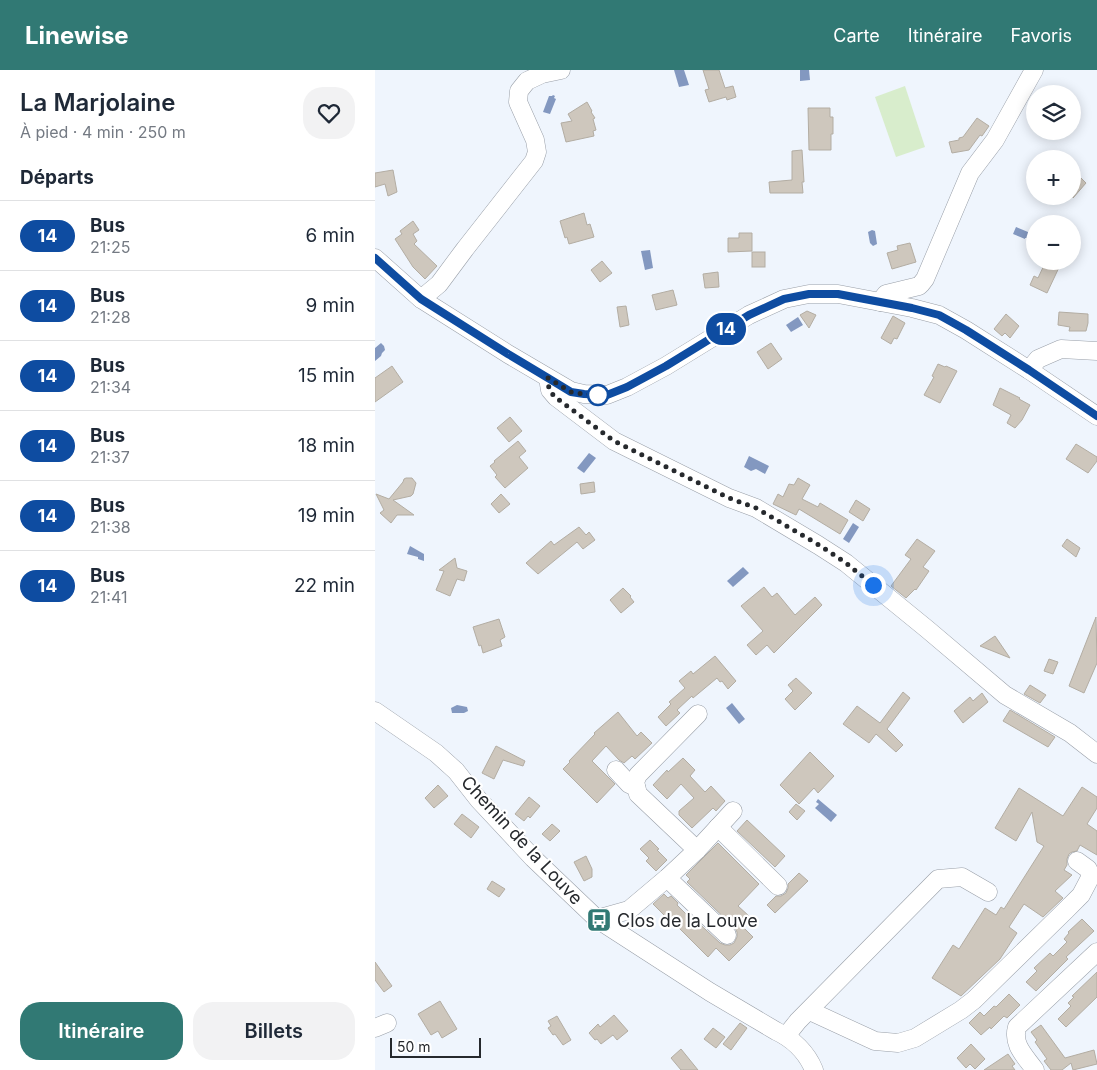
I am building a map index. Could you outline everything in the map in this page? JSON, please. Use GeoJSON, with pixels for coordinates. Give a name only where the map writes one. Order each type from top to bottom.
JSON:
{"type":"FeatureCollection","features":[{"type":"Feature","properties":{"kind":"street"},"geometry":{"type":"LineString","coordinates":[[421,299],[439,284],[534,161],[537,152],[535,140],[518,102],[519,91],[527,81],[542,74],[561,70]]}},
{"type":"Feature","properties":{"kind":"street"},"geometry":{"type":"LineString","coordinates":[[880,302],[886,294],[919,286],[925,279],[970,173],[995,140],[1034,70]]}},
{"type":"Feature","properties":{"kind":"street"},"geometry":{"type":"LineString","coordinates":[[375,258],[421,299],[571,392],[607,395],[627,387],[666,366],[749,315],[784,299],[809,294],[838,294],[939,315],[1029,370],[1097,416]]}},
{"type":"Feature","properties":{"kind":"street"},"geometry":{"type":"LineString","coordinates":[[1029,370],[1038,359],[1061,349],[1097,351]]}},
{"type":"Feature","properties":{"kind":"street"},"geometry":{"type":"LineString","coordinates":[[548,378],[549,390],[555,397],[614,441],[729,498],[756,508],[846,563],[1005,695],[1070,733],[1097,754]]}},
{"type":"Feature","properties":{"kind":"street","name":"Chemin de la Louve"},"geometry":{"type":"LineString","coordinates":[[375,711],[436,753],[456,770],[478,799],[533,858],[597,919],[710,992],[786,1036],[795,1043],[811,1062],[814,1070]]}},
{"type":"Feature","properties":{"kind":"street"},"geometry":{"type":"LineString","coordinates":[[697,850],[638,794],[635,782],[638,775],[698,714]]}},
{"type":"Feature","properties":{"kind":"street"},"geometry":{"type":"LineString","coordinates":[[616,770],[629,784],[636,787]]}},
{"type":"Feature","properties":{"kind":"street"},"geometry":{"type":"LineString","coordinates":[[597,919],[629,910],[697,850],[733,810]]}},
{"type":"Feature","properties":{"kind":"street"},"geometry":{"type":"LineString","coordinates":[[718,827],[778,886]]}},
{"type":"Feature","properties":{"kind":"street"},"geometry":{"type":"LineString","coordinates":[[810,1011],[875,1041],[898,1043],[915,1038],[974,1000],[1081,895],[1091,876],[1088,869],[1077,861]]}},
{"type":"Feature","properties":{"kind":"street"},"geometry":{"type":"LineString","coordinates":[[786,1036],[938,879],[962,876],[988,892]]}},
{"type":"Feature","properties":{"kind":"street"},"geometry":{"type":"LineString","coordinates":[[667,878],[727,935]]}},
{"type":"Feature","properties":{"kind":"street"},"geometry":{"type":"LineString","coordinates":[[1035,1070],[1016,1044],[1015,1034],[1017,1027],[1097,952]]}},
{"type":"Feature","properties":{"kind":"green space"},"geometry":{"type":"Polygon","coordinates":[[[905,86],[925,147],[896,157],[875,97],[905,86]]]}},
{"type":"Feature","properties":{"kind":"water"},"geometry":{"type":"Polygon","coordinates":[[[674,70],[684,70],[689,85],[679,87],[674,70]]]}},
{"type":"Feature","properties":{"kind":"water"},"geometry":{"type":"Polygon","coordinates":[[[800,70],[809,70],[810,80],[800,81],[800,70]]]}},
{"type":"Feature","properties":{"kind":"water"},"geometry":{"type":"Polygon","coordinates":[[[553,95],[556,99],[550,114],[543,112],[549,96],[553,95]]]}},
{"type":"Feature","properties":{"kind":"water"},"geometry":{"type":"Polygon","coordinates":[[[1016,227],[1026,231],[1026,238],[1025,239],[1013,234],[1016,227]]]}},
{"type":"Feature","properties":{"kind":"water"},"geometry":{"type":"Polygon","coordinates":[[[875,231],[877,244],[873,246],[870,243],[868,232],[875,231]]]}},
{"type":"Feature","properties":{"kind":"water"},"geometry":{"type":"Polygon","coordinates":[[[650,250],[653,268],[645,270],[641,251],[650,250]]]}},
{"type":"Feature","properties":{"kind":"water"},"geometry":{"type":"Polygon","coordinates":[[[798,317],[803,325],[791,332],[786,325],[798,317]]]}},
{"type":"Feature","properties":{"kind":"water"},"geometry":{"type":"Polygon","coordinates":[[[381,343],[385,350],[375,361],[375,348],[381,343]]]}},
{"type":"Feature","properties":{"kind":"water"},"geometry":{"type":"Polygon","coordinates":[[[589,453],[596,458],[584,473],[577,468],[589,453]]]}},
{"type":"Feature","properties":{"kind":"water"},"geometry":{"type":"Polygon","coordinates":[[[749,456],[769,466],[765,474],[756,469],[751,471],[744,467],[749,456]]]}},
{"type":"Feature","properties":{"kind":"water"},"geometry":{"type":"Polygon","coordinates":[[[853,523],[859,527],[849,543],[843,539],[853,523]]]}},
{"type":"Feature","properties":{"kind":"water"},"geometry":{"type":"Polygon","coordinates":[[[410,546],[424,554],[424,561],[407,554],[410,546]]]}},
{"type":"Feature","properties":{"kind":"water"},"geometry":{"type":"Polygon","coordinates":[[[743,567],[749,573],[733,587],[727,581],[743,567]]]}},
{"type":"Feature","properties":{"kind":"water"},"geometry":{"type":"Polygon","coordinates":[[[732,703],[745,719],[739,724],[726,708],[732,703]]]}},
{"type":"Feature","properties":{"kind":"water"},"geometry":{"type":"Polygon","coordinates":[[[457,705],[467,707],[468,711],[452,713],[451,708],[457,705]]]}},
{"type":"Feature","properties":{"kind":"water"},"geometry":{"type":"Polygon","coordinates":[[[818,799],[837,815],[831,822],[815,808],[819,804],[816,802],[818,799]]]}},
{"type":"Feature","properties":{"kind":"building"},"geometry":{"type":"Polygon","coordinates":[[[703,70],[719,70],[725,88],[733,86],[736,97],[727,100],[726,97],[709,102],[705,90],[709,89],[703,70]]]}},
{"type":"Feature","properties":{"kind":"building"},"geometry":{"type":"Polygon","coordinates":[[[587,102],[595,118],[593,119],[596,130],[593,131],[594,136],[566,142],[561,123],[572,121],[568,114],[587,102]]]}},
{"type":"Feature","properties":{"kind":"building"},"geometry":{"type":"Polygon","coordinates":[[[808,108],[830,108],[830,117],[833,117],[831,150],[809,150],[808,108]]]}},
{"type":"Feature","properties":{"kind":"building"},"geometry":{"type":"Polygon","coordinates":[[[977,118],[989,126],[982,136],[980,135],[969,150],[952,153],[949,142],[963,137],[977,118]]]}},
{"type":"Feature","properties":{"kind":"building"},"geometry":{"type":"Polygon","coordinates":[[[802,150],[803,193],[770,193],[769,182],[792,180],[792,151],[802,150]]]}},
{"type":"Feature","properties":{"kind":"building"},"geometry":{"type":"Polygon","coordinates":[[[393,170],[397,192],[388,196],[385,184],[375,187],[375,173],[393,170]]]}},
{"type":"Feature","properties":{"kind":"building"},"geometry":{"type":"Polygon","coordinates":[[[1081,178],[1086,183],[1081,189],[1081,178]]]}},
{"type":"Feature","properties":{"kind":"building"},"geometry":{"type":"Polygon","coordinates":[[[584,213],[587,225],[590,224],[594,237],[569,244],[567,237],[565,238],[560,221],[584,213]]]}},
{"type":"Feature","properties":{"kind":"building"},"geometry":{"type":"Polygon","coordinates":[[[413,221],[419,230],[413,234],[417,241],[414,244],[437,266],[425,279],[413,267],[395,239],[402,234],[400,231],[413,221]]]}},
{"type":"Feature","properties":{"kind":"building"},"geometry":{"type":"Polygon","coordinates":[[[739,233],[752,233],[752,251],[728,252],[728,238],[739,238],[739,233]]]}},
{"type":"Feature","properties":{"kind":"building"},"geometry":{"type":"Polygon","coordinates":[[[910,243],[916,262],[892,269],[887,253],[898,250],[897,246],[910,243]]]}},
{"type":"Feature","properties":{"kind":"building"},"geometry":{"type":"Polygon","coordinates":[[[752,252],[765,252],[765,267],[752,267],[752,252]]]}},
{"type":"Feature","properties":{"kind":"building"},"geometry":{"type":"Polygon","coordinates":[[[602,261],[612,273],[600,282],[591,270],[602,261]]]}},
{"type":"Feature","properties":{"kind":"building"},"geometry":{"type":"Polygon","coordinates":[[[1042,270],[1058,270],[1047,293],[1030,285],[1034,276],[1038,278],[1042,270]]]}},
{"type":"Feature","properties":{"kind":"building"},"geometry":{"type":"Polygon","coordinates":[[[718,272],[719,287],[705,288],[703,274],[718,272]]]}},
{"type":"Feature","properties":{"kind":"building"},"geometry":{"type":"Polygon","coordinates":[[[673,290],[677,305],[656,310],[652,295],[673,290]]]}},
{"type":"Feature","properties":{"kind":"building"},"geometry":{"type":"Polygon","coordinates":[[[626,306],[629,325],[620,327],[617,307],[626,306]]]}},
{"type":"Feature","properties":{"kind":"building"},"geometry":{"type":"Polygon","coordinates":[[[807,311],[816,315],[809,328],[800,315],[807,311]]]}},
{"type":"Feature","properties":{"kind":"building"},"geometry":{"type":"Polygon","coordinates":[[[1059,312],[1088,314],[1086,331],[1069,331],[1070,327],[1058,325],[1059,312]]]}},
{"type":"Feature","properties":{"kind":"building"},"geometry":{"type":"Polygon","coordinates":[[[1006,314],[1019,326],[1010,338],[1005,333],[1002,336],[994,329],[1006,314]]]}},
{"type":"Feature","properties":{"kind":"building"},"geometry":{"type":"Polygon","coordinates":[[[893,316],[905,323],[897,339],[894,338],[891,344],[881,338],[893,316]]]}},
{"type":"Feature","properties":{"kind":"building"},"geometry":{"type":"Polygon","coordinates":[[[771,343],[782,359],[768,369],[757,352],[771,343]]]}},
{"type":"Feature","properties":{"kind":"building"},"geometry":{"type":"Polygon","coordinates":[[[938,364],[957,371],[940,403],[924,395],[934,377],[932,376],[938,364]]]}},
{"type":"Feature","properties":{"kind":"building"},"geometry":{"type":"Polygon","coordinates":[[[392,366],[403,382],[375,402],[375,378],[392,366]]]}},
{"type":"Feature","properties":{"kind":"building"},"geometry":{"type":"Polygon","coordinates":[[[1000,388],[1030,405],[1015,428],[1007,423],[1011,415],[993,405],[1000,388]]]}},
{"type":"Feature","properties":{"kind":"building"},"geometry":{"type":"Polygon","coordinates":[[[510,417],[522,431],[509,442],[497,428],[510,417]]]}},
{"type":"Feature","properties":{"kind":"building"},"geometry":{"type":"Polygon","coordinates":[[[518,441],[526,451],[519,457],[528,468],[505,488],[495,477],[497,475],[490,466],[518,441]]]}},
{"type":"Feature","properties":{"kind":"building"},"geometry":{"type":"Polygon","coordinates":[[[1076,444],[1097,457],[1097,461],[1088,473],[1066,459],[1076,444]]]}},
{"type":"Feature","properties":{"kind":"building"},"geometry":{"type":"Polygon","coordinates":[[[406,478],[412,478],[416,483],[413,494],[393,500],[414,515],[397,515],[391,523],[380,513],[384,510],[376,494],[389,499],[406,478]]]}},
{"type":"Feature","properties":{"kind":"building"},"geometry":{"type":"Polygon","coordinates":[[[798,478],[810,485],[802,499],[818,507],[820,503],[848,520],[840,534],[799,509],[796,515],[773,504],[778,494],[783,497],[789,484],[794,485],[798,478]]]}},
{"type":"Feature","properties":{"kind":"building"},"geometry":{"type":"Polygon","coordinates":[[[594,482],[595,492],[581,494],[580,484],[594,482]]]}},
{"type":"Feature","properties":{"kind":"building"},"geometry":{"type":"Polygon","coordinates":[[[501,494],[510,504],[499,513],[491,504],[501,494]]]}},
{"type":"Feature","properties":{"kind":"building"},"geometry":{"type":"Polygon","coordinates":[[[856,500],[870,509],[863,521],[849,512],[856,500]]]}},
{"type":"Feature","properties":{"kind":"building"},"geometry":{"type":"Polygon","coordinates":[[[579,527],[586,535],[589,532],[595,540],[583,549],[577,542],[538,574],[526,563],[551,541],[554,545],[579,527]]]}},
{"type":"Feature","properties":{"kind":"building"},"geometry":{"type":"Polygon","coordinates":[[[917,539],[935,551],[923,567],[929,571],[916,590],[906,598],[891,586],[911,559],[905,555],[917,539]]]}},
{"type":"Feature","properties":{"kind":"building"},"geometry":{"type":"Polygon","coordinates":[[[1067,539],[1080,548],[1076,557],[1062,546],[1067,539]]]}},
{"type":"Feature","properties":{"kind":"building"},"geometry":{"type":"Polygon","coordinates":[[[455,558],[457,568],[467,571],[464,581],[457,579],[450,596],[436,590],[444,571],[439,570],[455,558]]]}},
{"type":"Feature","properties":{"kind":"building"},"geometry":{"type":"Polygon","coordinates":[[[764,587],[772,597],[777,593],[795,615],[815,597],[822,605],[774,653],[767,645],[756,655],[747,645],[763,631],[741,606],[764,587]]]}},
{"type":"Feature","properties":{"kind":"building"},"geometry":{"type":"Polygon","coordinates":[[[623,588],[634,602],[621,613],[610,600],[623,588]]]}},
{"type":"Feature","properties":{"kind":"building"},"geometry":{"type":"Polygon","coordinates":[[[1096,617],[1097,663],[1084,693],[1069,686],[1096,617]]]}},
{"type":"Feature","properties":{"kind":"building"},"geometry":{"type":"Polygon","coordinates":[[[499,619],[505,637],[500,640],[502,646],[483,653],[473,627],[499,619]]]}},
{"type":"Feature","properties":{"kind":"building"},"geometry":{"type":"Polygon","coordinates":[[[995,636],[1010,658],[980,646],[995,636]]]}},
{"type":"Feature","properties":{"kind":"building"},"geometry":{"type":"Polygon","coordinates":[[[715,656],[736,681],[728,689],[717,678],[693,698],[692,696],[677,710],[680,713],[666,726],[658,717],[671,704],[669,702],[685,688],[679,681],[691,671],[693,674],[715,656]]]}},
{"type":"Feature","properties":{"kind":"building"},"geometry":{"type":"Polygon","coordinates":[[[1049,659],[1058,662],[1053,674],[1044,671],[1049,659]]]}},
{"type":"Feature","properties":{"kind":"building"},"geometry":{"type":"Polygon","coordinates":[[[796,678],[812,693],[795,710],[785,699],[793,691],[788,685],[796,678]]]}},
{"type":"Feature","properties":{"kind":"building"},"geometry":{"type":"Polygon","coordinates":[[[1030,685],[1046,695],[1040,703],[1024,694],[1030,685]]]}},
{"type":"Feature","properties":{"kind":"building"},"geometry":{"type":"Polygon","coordinates":[[[903,692],[910,698],[887,729],[903,745],[896,752],[876,734],[869,743],[843,724],[857,706],[880,723],[903,692]]]}},
{"type":"Feature","properties":{"kind":"building"},"geometry":{"type":"Polygon","coordinates":[[[982,693],[988,702],[963,723],[954,711],[970,697],[973,701],[982,693]]]}},
{"type":"Feature","properties":{"kind":"building"},"geometry":{"type":"Polygon","coordinates":[[[1010,710],[1055,737],[1048,747],[1003,721],[1010,710]]]}},
{"type":"Feature","properties":{"kind":"building"},"geometry":{"type":"Polygon","coordinates":[[[618,712],[637,736],[641,732],[652,743],[635,759],[632,756],[624,763],[606,746],[592,761],[615,784],[597,803],[563,769],[594,733],[618,712]]]}},
{"type":"Feature","properties":{"kind":"building"},"geometry":{"type":"Polygon","coordinates":[[[496,746],[525,761],[523,766],[503,760],[494,779],[482,773],[496,746]]]}},
{"type":"Feature","properties":{"kind":"building"},"geometry":{"type":"Polygon","coordinates":[[[810,752],[834,776],[818,793],[814,788],[799,804],[780,785],[810,752]]]}},
{"type":"Feature","properties":{"kind":"building"},"geometry":{"type":"Polygon","coordinates":[[[683,758],[695,770],[690,776],[705,792],[711,786],[725,801],[716,811],[713,808],[692,828],[679,815],[679,811],[694,798],[681,784],[667,799],[653,785],[667,770],[668,772],[683,758]]]}},
{"type":"Feature","properties":{"kind":"building"},"geometry":{"type":"Polygon","coordinates":[[[438,785],[448,796],[434,808],[425,798],[438,785]]]}},
{"type":"Feature","properties":{"kind":"building"},"geometry":{"type":"Polygon","coordinates":[[[1082,787],[1097,797],[1097,808],[1087,824],[1097,831],[1097,855],[1080,845],[1077,851],[1069,854],[1064,870],[1072,875],[1055,891],[1063,898],[1043,917],[1024,904],[1009,927],[1017,933],[1000,959],[961,996],[932,978],[953,945],[959,949],[985,908],[996,915],[1001,907],[1004,909],[1044,846],[1037,842],[1032,812],[1016,841],[995,828],[1019,788],[1063,816],[1082,787]]]}},
{"type":"Feature","properties":{"kind":"building"},"geometry":{"type":"Polygon","coordinates":[[[529,797],[540,806],[530,818],[528,816],[524,821],[515,814],[529,797]]]}},
{"type":"Feature","properties":{"kind":"building"},"geometry":{"type":"Polygon","coordinates":[[[796,804],[805,811],[797,820],[789,812],[796,804]]]}},
{"type":"Feature","properties":{"kind":"building"},"geometry":{"type":"Polygon","coordinates":[[[462,814],[479,827],[471,838],[454,824],[462,814]]]}},
{"type":"Feature","properties":{"kind":"building"},"geometry":{"type":"Polygon","coordinates":[[[747,820],[785,856],[775,867],[737,831],[747,820]]]}},
{"type":"Feature","properties":{"kind":"building"},"geometry":{"type":"Polygon","coordinates":[[[552,824],[560,831],[550,841],[542,834],[552,824]]]}},
{"type":"Feature","properties":{"kind":"building"},"geometry":{"type":"Polygon","coordinates":[[[650,840],[667,860],[656,871],[646,861],[649,858],[640,849],[650,840]]]}},
{"type":"Feature","properties":{"kind":"building"},"geometry":{"type":"Polygon","coordinates":[[[718,843],[759,884],[738,906],[749,916],[741,925],[753,937],[729,961],[716,948],[708,957],[653,904],[664,894],[668,898],[671,896],[690,918],[691,916],[720,943],[730,945],[734,943],[737,937],[735,928],[687,882],[690,879],[686,875],[718,843]]]}},
{"type":"Feature","properties":{"kind":"building"},"geometry":{"type":"Polygon","coordinates":[[[586,856],[592,869],[592,877],[584,881],[574,862],[586,856]]]}},
{"type":"Feature","properties":{"kind":"building"},"geometry":{"type":"Polygon","coordinates":[[[799,873],[808,881],[775,913],[767,905],[776,896],[786,893],[788,884],[799,873]]]}},
{"type":"Feature","properties":{"kind":"building"},"geometry":{"type":"Polygon","coordinates":[[[492,881],[505,889],[499,897],[487,889],[492,881]]]}},
{"type":"Feature","properties":{"kind":"building"},"geometry":{"type":"Polygon","coordinates":[[[1082,919],[1094,931],[1066,957],[1068,959],[1036,991],[1026,982],[1037,971],[1034,968],[1050,953],[1053,956],[1067,942],[1064,939],[1068,932],[1082,919]]]}},
{"type":"Feature","properties":{"kind":"building"},"geometry":{"type":"Polygon","coordinates":[[[375,962],[392,986],[384,992],[375,980],[375,962]]]}},
{"type":"Feature","properties":{"kind":"building"},"geometry":{"type":"Polygon","coordinates":[[[1097,972],[1097,997],[1066,1027],[1058,1019],[1071,1006],[1068,1003],[1074,997],[1072,996],[1097,972]]]}},
{"type":"Feature","properties":{"kind":"building"},"geometry":{"type":"Polygon","coordinates":[[[1009,994],[1020,1005],[1007,1018],[1004,1016],[991,1029],[990,1027],[981,1035],[969,1023],[980,1012],[984,1016],[1009,994]]]}},
{"type":"Feature","properties":{"kind":"building"},"geometry":{"type":"Polygon","coordinates":[[[440,1001],[457,1029],[442,1038],[438,1031],[431,1035],[418,1014],[440,1001]]]}},
{"type":"Feature","properties":{"kind":"building"},"geometry":{"type":"Polygon","coordinates":[[[614,1015],[628,1031],[617,1040],[613,1035],[601,1044],[589,1033],[598,1024],[600,1027],[614,1015]]]}},
{"type":"Feature","properties":{"kind":"building"},"geometry":{"type":"Polygon","coordinates":[[[557,1016],[571,1040],[563,1045],[548,1028],[551,1026],[548,1021],[557,1016]]]}},
{"type":"Feature","properties":{"kind":"building"},"geometry":{"type":"Polygon","coordinates":[[[740,1023],[747,1028],[731,1050],[723,1044],[740,1023]]]}},
{"type":"Feature","properties":{"kind":"building"},"geometry":{"type":"Polygon","coordinates":[[[1041,1025],[1065,1058],[1094,1050],[1097,1064],[1073,1070],[1071,1063],[1062,1070],[1051,1070],[1044,1061],[1047,1059],[1035,1042],[1037,1040],[1031,1032],[1041,1025]]]}},
{"type":"Feature","properties":{"kind":"building"},"geometry":{"type":"Polygon","coordinates":[[[713,1028],[725,1037],[716,1048],[704,1039],[713,1028]]]}},
{"type":"Feature","properties":{"kind":"building"},"geometry":{"type":"Polygon","coordinates":[[[971,1044],[985,1059],[975,1069],[970,1064],[966,1068],[957,1058],[971,1044]]]}},
{"type":"Feature","properties":{"kind":"building"},"geometry":{"type":"Polygon","coordinates":[[[681,1049],[698,1070],[681,1070],[671,1058],[681,1049]]]}},
{"type":"Feature","properties":{"kind":"building"},"geometry":{"type":"Polygon","coordinates":[[[1008,1054],[1015,1064],[1012,1066],[1015,1070],[984,1070],[1008,1054]]]}},
{"type":"Feature","properties":{"kind":"bus line","name":"14"},"geometry":{"type":"LineString","coordinates":[[375,258],[421,299],[571,392],[607,395],[627,387],[666,366],[749,315],[784,299],[809,294],[838,294],[939,315],[1029,370],[1097,416]]}},
{"type":"Feature","properties":{"kind":"place","name":"Clos de la Louve"},"geometry":{"type":"Point","coordinates":[599,920]}},
{"type":"Feature","properties":{"kind":"route"},"geometry":{"type":"LineString","coordinates":[[598,395],[571,392],[548,378],[549,390],[555,397],[614,441],[729,498],[756,508],[819,545],[846,563],[873,585]]}}]}
